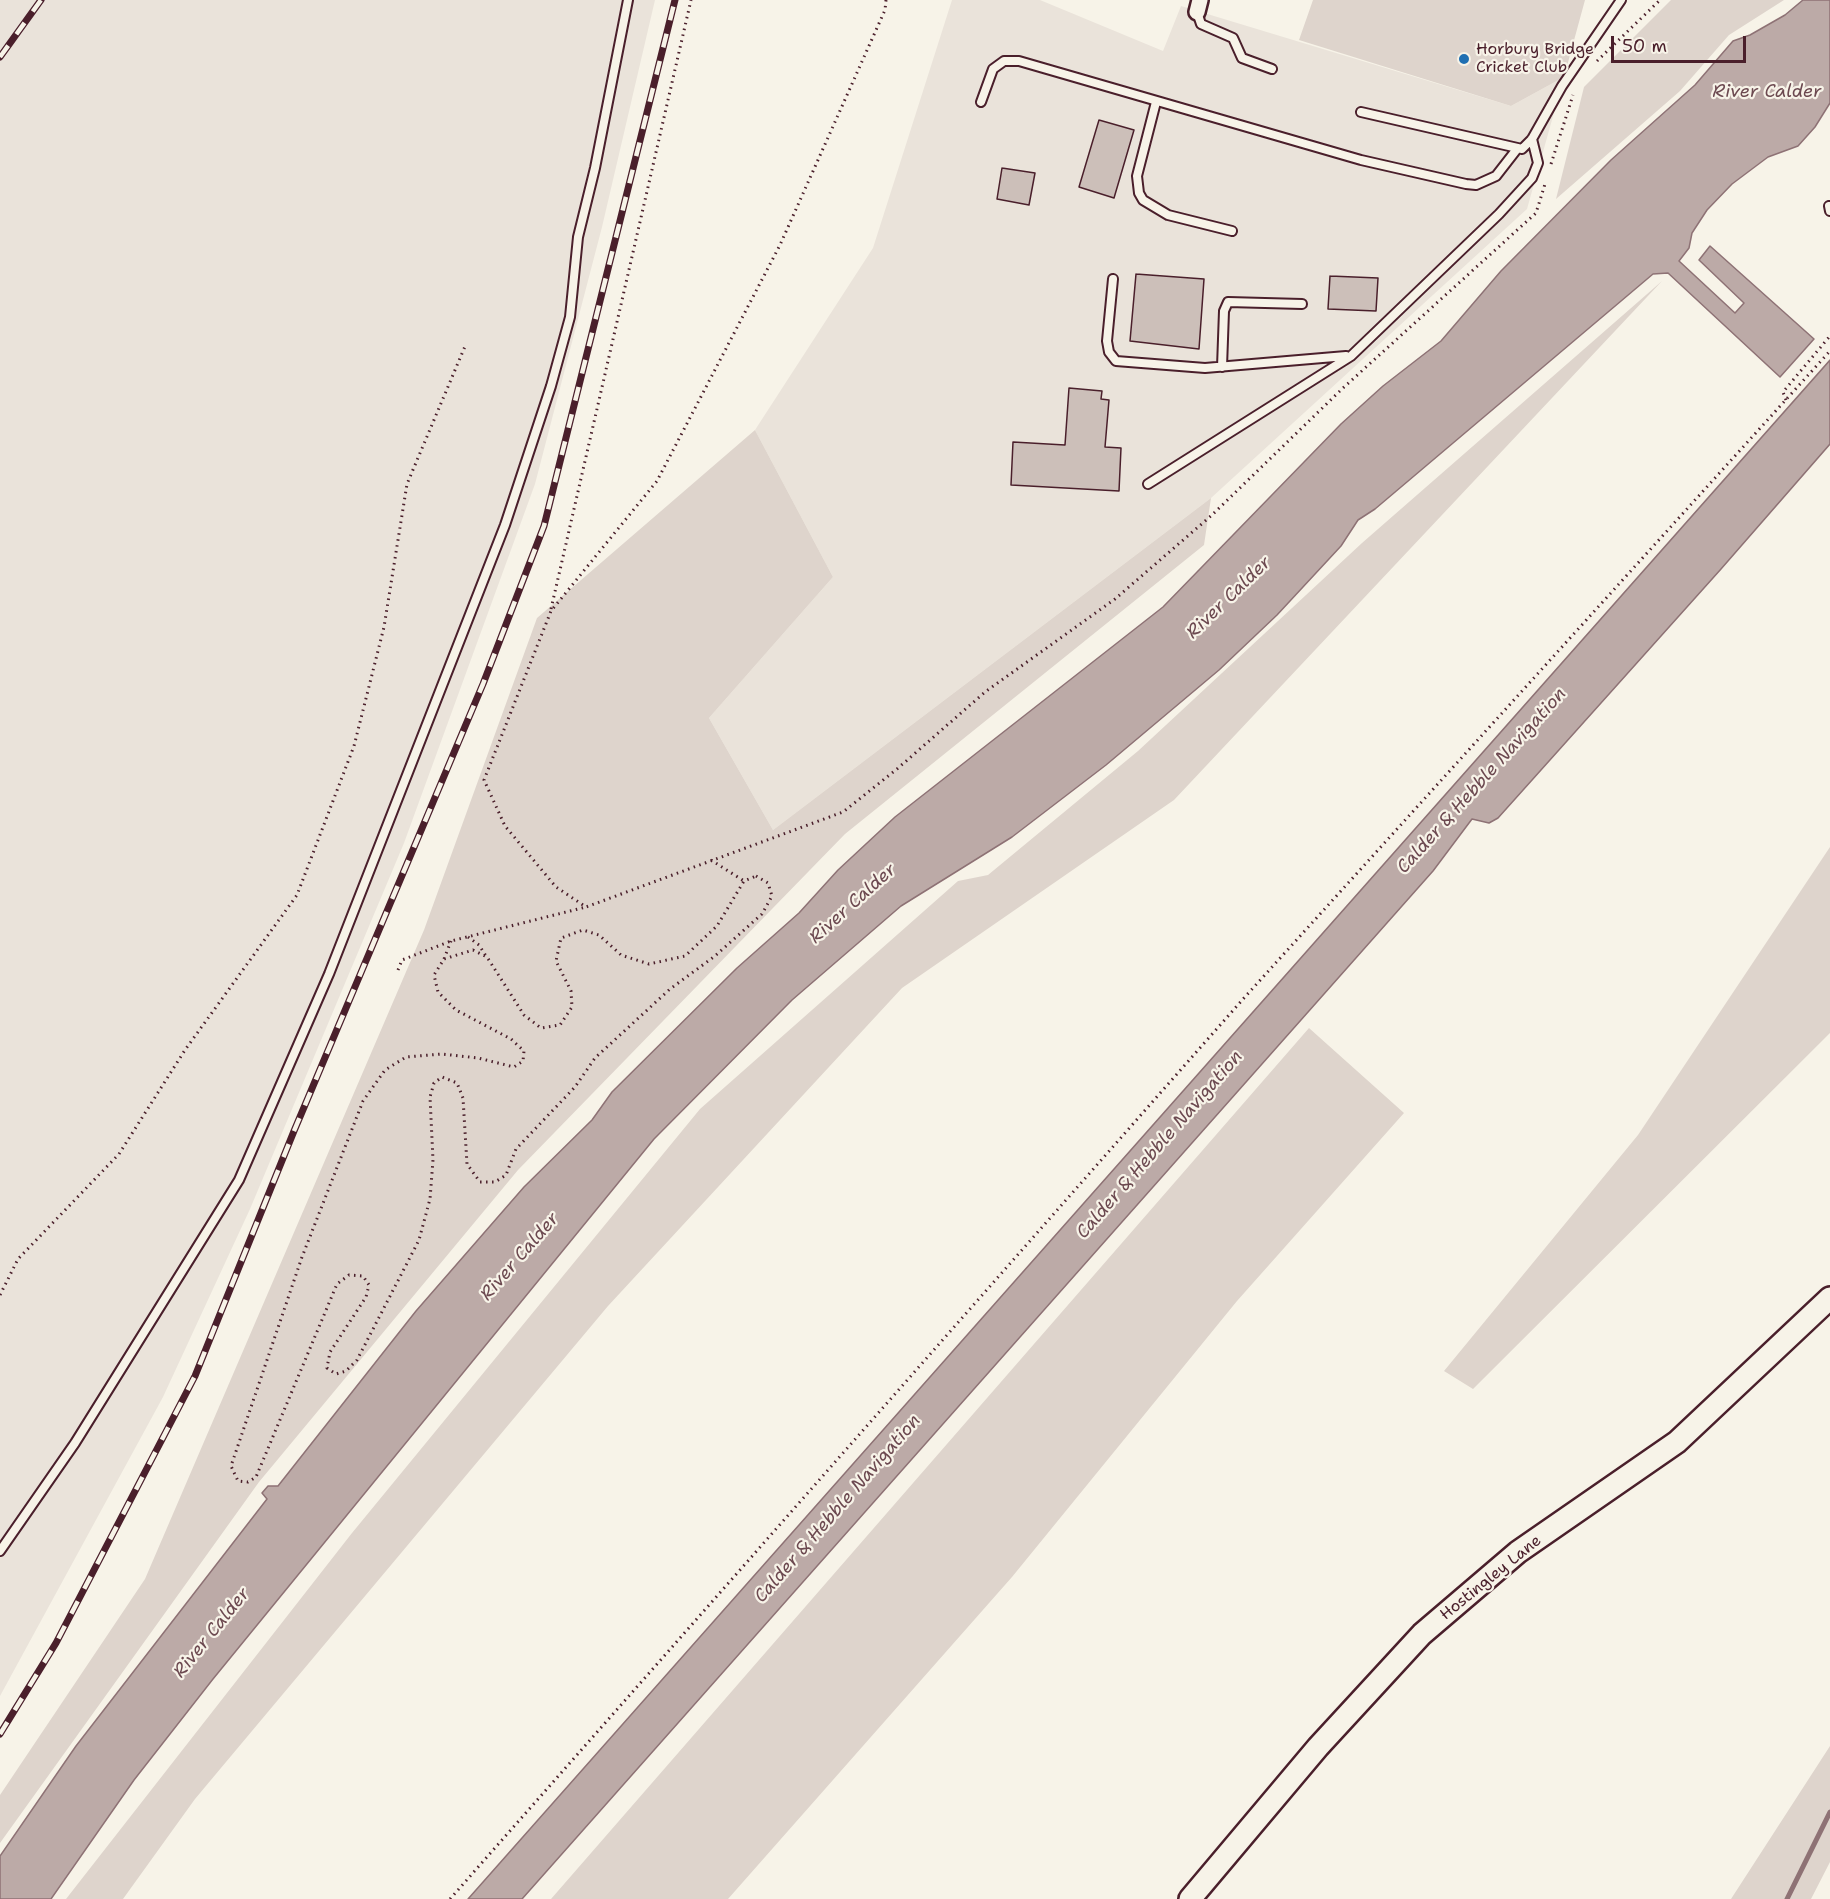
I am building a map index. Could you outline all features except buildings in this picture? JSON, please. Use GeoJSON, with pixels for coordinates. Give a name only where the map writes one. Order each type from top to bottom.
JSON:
{"type":"FeatureCollection","features":[{"type":"Feature","properties":{"kind":"main road","name":"Hostingley Lane"},"geometry":{"type":"LineString","coordinates":[[1190,1899],[1318,1747],[1422,1634],[1518,1552],[1677,1442],[1830,1298]]}},
{"type":"Feature","properties":{"kind":"lane"},"geometry":{"type":"LineString","coordinates":[[0,1551],[75,1443],[239,1180],[338,951],[505,525],[551,386],[570,317],[578,237],[595,168],[628,0]]}},
{"type":"Feature","properties":{"kind":"lane"},"geometry":{"type":"LineString","coordinates":[[981,102],[993,69],[1005,61],[1019,61],[1361,160],[1471,185],[1485,182],[1496,176],[1518,149],[1526,146],[1532,139],[1562,86],[1621,0]]}},
{"type":"Feature","properties":{"kind":"lane"},"geometry":{"type":"LineString","coordinates":[[1199,6],[1201,24],[1233,38],[1242,58],[1272,69]]}},
{"type":"Feature","properties":{"kind":"lane"},"geometry":{"type":"LineString","coordinates":[[1156,102],[1137,176],[1139,193],[1143,200],[1168,215],[1232,231]]}},
{"type":"Feature","properties":{"kind":"lane"},"geometry":{"type":"LineString","coordinates":[[1361,112],[1518,149]]}},
{"type":"Feature","properties":{"kind":"lane"},"geometry":{"type":"LineString","coordinates":[[1148,484],[1350,356],[1499,214],[1532,178],[1538,163],[1532,139]]}},
{"type":"Feature","properties":{"kind":"lane"},"geometry":{"type":"LineString","coordinates":[[1113,279],[1107,341],[1109,352],[1116,361],[1205,368],[1350,356]]}},
{"type":"Feature","properties":{"kind":"lane"},"geometry":{"type":"LineString","coordinates":[[1222,367],[1224,311],[1228,302],[1302,304]]}},
{"type":"Feature","properties":{"kind":"path"},"geometry":{"type":"LineString","coordinates":[[586,907],[556,887],[505,826],[484,780],[551,611],[691,0]]}},
{"type":"Feature","properties":{"kind":"path"},"geometry":{"type":"LineString","coordinates":[[551,611],[657,481],[780,245],[885,10],[885,0]]}},
{"type":"Feature","properties":{"kind":"path"},"geometry":{"type":"LineString","coordinates":[[1590,68],[1610,46],[1660,0]]}},
{"type":"Feature","properties":{"kind":"path"},"geometry":{"type":"LineString","coordinates":[[1549,170],[1573,94]]}},
{"type":"Feature","properties":{"kind":"path"},"geometry":{"type":"LineString","coordinates":[[398,970],[402,960],[451,941],[586,907],[843,812],[897,769],[985,692],[1115,599],[1212,515],[1367,366],[1536,213],[1546,181]]}},
{"type":"Feature","properties":{"kind":"path"},"geometry":{"type":"LineString","coordinates":[[1786,400],[1783,392],[1830,336]]}},
{"type":"Feature","properties":{"kind":"path"},"geometry":{"type":"LineString","coordinates":[[0,1295],[18,1259],[119,1154],[185,1050],[297,895],[354,746],[384,627],[407,484],[466,344]]}},
{"type":"Feature","properties":{"kind":"path"},"geometry":{"type":"LineString","coordinates":[[450,1899],[1236,1007],[1830,351]]}},
{"type":"Feature","properties":{"kind":"path"},"geometry":{"type":"LineString","coordinates":[[711,860],[744,881]]}},
{"type":"Feature","properties":{"kind":"path"},"geometry":{"type":"LineString","coordinates":[[451,941],[434,975],[438,992],[456,1010],[512,1039],[524,1051],[523,1061],[514,1067],[478,1058],[442,1053],[406,1057],[385,1070],[363,1101],[302,1257],[231,1466],[238,1480],[248,1482],[256,1477],[337,1284],[349,1275],[363,1276],[369,1285],[366,1297],[330,1352],[327,1368],[336,1374],[346,1371],[357,1360],[419,1240],[430,1199],[433,1160],[430,1097],[434,1083],[442,1077],[457,1083],[463,1098],[467,1164],[480,1182],[495,1182],[506,1175],[516,1149],[575,1087],[595,1058],[670,989],[715,956],[762,914],[771,896],[768,883],[756,876],[744,881],[717,926],[685,956],[649,964],[621,955],[599,935],[583,930],[561,938],[556,961],[571,991],[572,1007],[560,1025],[541,1028],[524,1015],[479,945],[467,937]]}},
{"type":"Feature","properties":{"kind":"path"},"geometry":{"type":"LineString","coordinates":[[444,959],[473,950],[487,957]]}},
{"type":"Feature","properties":{"kind":"shaded area"},"geometry":{"type":"Polygon","coordinates":[[[0,0],[655,0],[602,227],[535,484],[404,843],[250,1209],[163,1397],[0,1696],[0,0]]]}},
{"type":"Feature","properties":{"kind":"shaded area"},"geometry":{"type":"Polygon","coordinates":[[[952,0],[1040,0],[1163,51],[1181,6],[1511,106],[1564,77],[1527,209],[1211,498],[773,830],[709,718],[833,577],[755,430],[873,248],[952,0]]]}},
{"type":"Feature","properties":{"kind":"shaded area","name":"Horbury Bridge Cricket Club"},"geometry":{"type":"Polygon","coordinates":[[[1313,0],[1585,0],[1564,77],[1511,106],[1299,40],[1313,0]]]}},
{"type":"Feature","properties":{"kind":"shaded area"},"geometry":{"type":"Polygon","coordinates":[[[1671,0],[1784,0],[1729,35],[1680,91],[1556,199],[1584,87],[1671,0]]]}},
{"type":"Feature","properties":{"kind":"shaded area"},"geometry":{"type":"Polygon","coordinates":[[[1662,281],[1174,800],[902,988],[608,1306],[195,1799],[123,1899],[66,1899],[352,1533],[700,1109],[958,881],[988,875],[1138,751],[1362,543],[1662,281]]]}},
{"type":"Feature","properties":{"kind":"shaded area"},"geometry":{"type":"Polygon","coordinates":[[[755,430],[833,577],[709,718],[773,830],[1211,498],[1204,545],[845,834],[518,1170],[259,1482],[0,1843],[0,1795],[145,1579],[424,930],[537,618],[755,430]]]}},
{"type":"Feature","properties":{"kind":"shaded area"},"geometry":{"type":"Polygon","coordinates":[[[1830,847],[1830,1033],[1473,1389],[1444,1371],[1638,1135],[1830,847]]]}},
{"type":"Feature","properties":{"kind":"shaded area"},"geometry":{"type":"Polygon","coordinates":[[[1309,1028],[1404,1113],[1237,1301],[1012,1577],[728,1899],[551,1899],[1309,1028]]]}},
{"type":"Feature","properties":{"kind":"shaded area"},"geometry":{"type":"Polygon","coordinates":[[[1830,1746],[1830,1862],[1811,1899],[1731,1899],[1830,1746]]]}},
{"type":"Feature","properties":{"kind":"water","name":"River Calder"},"geometry":{"type":"Polygon","coordinates":[[[1803,0],[1830,0],[1830,103],[1815,127],[1798,146],[1768,157],[1732,184],[1707,210],[1692,233],[1689,248],[1679,261],[1735,313],[1744,303],[1699,260],[1710,246],[1814,339],[1780,377],[1668,273],[1653,274],[1375,509],[1358,520],[1341,546],[1277,615],[1219,670],[1106,765],[1012,837],[901,906],[792,1000],[654,1139],[213,1679],[134,1780],[51,1899],[0,1899],[0,1856],[76,1746],[267,1499],[262,1493],[268,1486],[278,1486],[416,1311],[524,1187],[592,1120],[612,1092],[737,968],[799,913],[838,870],[895,817],[1163,607],[1341,424],[1383,386],[1441,341],[1501,271],[1611,160],[1695,85],[1733,41],[1750,35],[1785,15],[1803,0]]]}},
{"type":"Feature","properties":{"kind":"water","name":"Calder & Hebble Navigation"},"geometry":{"type":"Polygon","coordinates":[[[1830,360],[1830,444],[1721,569],[1498,818],[1489,823],[1472,819],[1433,871],[522,1899],[468,1899],[1830,360]]]}},
{"type":"Feature","properties":{"kind":"waterway"},"geometry":{"type":"LineString","coordinates":[[1787,1899],[1830,1812]]}},
{"type":"Feature","properties":{"kind":"railway"},"geometry":{"type":"LineString","coordinates":[[0,57],[41,0]]}},
{"type":"Feature","properties":{"kind":"railway"},"geometry":{"type":"LineString","coordinates":[[0,1734],[56,1643],[195,1376],[294,1131],[483,684],[544,526],[675,0]]}},
{"type":"Feature","properties":{"kind":"place","name":"Horbury Bridge Cricket Club"},"geometry":{"type":"Point","coordinates":[1464,59]}}]}
